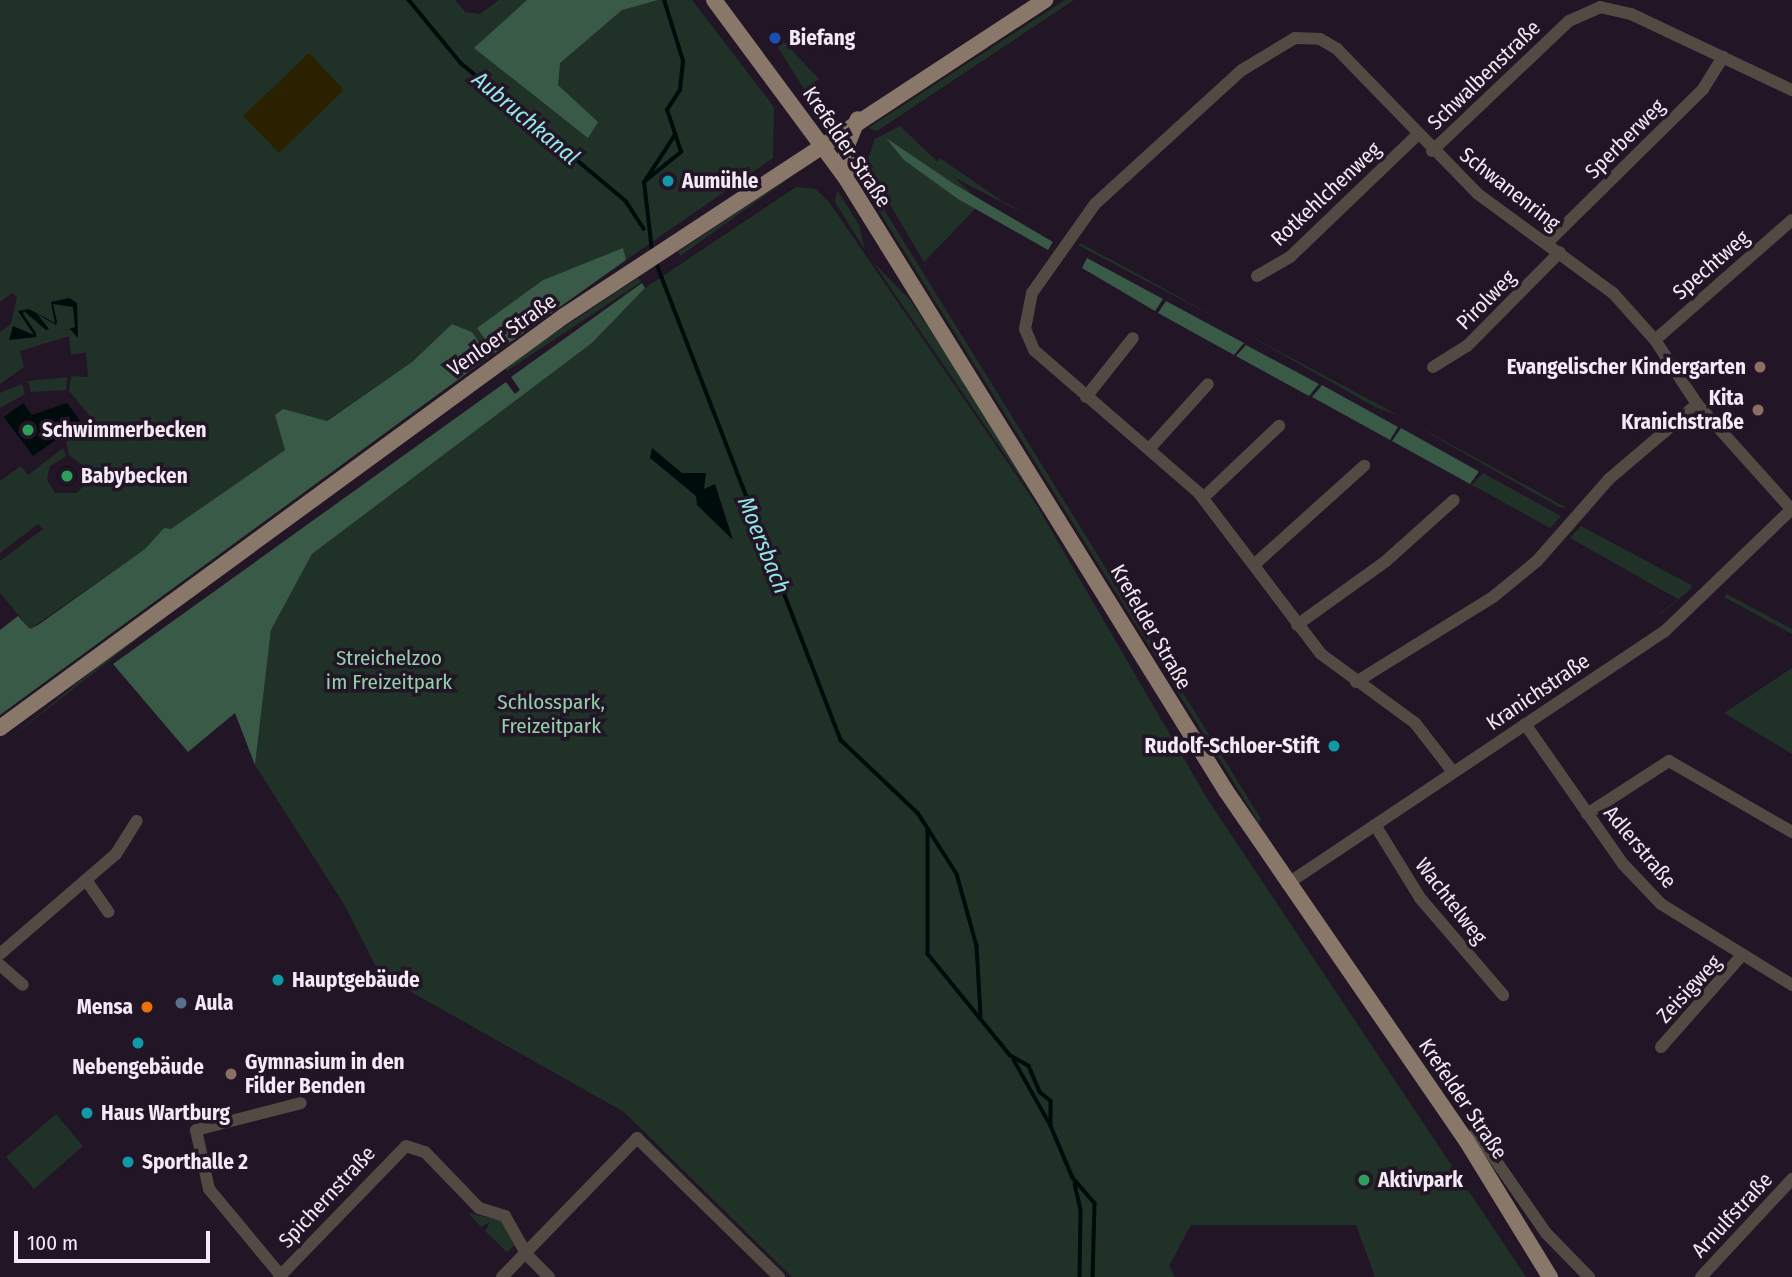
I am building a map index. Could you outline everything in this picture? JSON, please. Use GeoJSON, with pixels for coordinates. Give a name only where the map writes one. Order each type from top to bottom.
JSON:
{"type":"FeatureCollection","features":[{"type":"Feature","properties":{"kind":"main road","name":"Krefelder Straße"},"geometry":{"type":"LineString","coordinates":[[715,0],[847,180],[1287,884],[1466,1140],[1550,1277]]}},
{"type":"Feature","properties":{"kind":"main road","name":"Venloer Straße"},"geometry":{"type":"LineString","coordinates":[[0,728],[222,560],[656,255],[858,119],[1045,0]]}},
{"type":"Feature","properties":{"kind":"main road"},"geometry":{"type":"LineString","coordinates":[[847,180],[846,148],[858,119]]}},
{"type":"Feature","properties":{"kind":"street","name":"Schwalbenstraße"},"geometry":{"type":"LineString","coordinates":[[1432,151],[1586,11],[1615,8],[1792,90]]}},
{"type":"Feature","properties":{"kind":"street","name":"Schwanenring"},"geometry":{"type":"LineString","coordinates":[[1453,772],[1415,723],[1356,682],[1297,625],[1255,564],[1203,498],[1150,448],[1086,397],[1034,350],[1025,329],[1032,293],[1095,204],[1242,70],[1294,38],[1320,39],[1337,49],[1432,151],[1613,293],[1655,340],[1697,404],[1792,510]]}},
{"type":"Feature","properties":{"kind":"street","name":"Sperberweg"},"geometry":{"type":"LineString","coordinates":[[1547,243],[1703,89],[1723,57]]}},
{"type":"Feature","properties":{"kind":"street","name":"Rotkehlchenweg"},"geometry":{"type":"LineString","coordinates":[[1257,276],[1290,257],[1416,135]]}},
{"type":"Feature","properties":{"kind":"street","name":"Spechtweg"},"geometry":{"type":"LineString","coordinates":[[1655,340],[1792,220]]}},
{"type":"Feature","properties":{"kind":"street","name":"Pirolweg"},"geometry":{"type":"LineString","coordinates":[[1433,367],[1467,346],[1560,253]]}},
{"type":"Feature","properties":{"kind":"street"},"geometry":{"type":"LineString","coordinates":[[1086,397],[1133,338]]}},
{"type":"Feature","properties":{"kind":"street"},"geometry":{"type":"LineString","coordinates":[[1150,448],[1209,384]]}},
{"type":"Feature","properties":{"kind":"street"},"geometry":{"type":"LineString","coordinates":[[1356,682],[1493,597],[1536,561],[1618,470],[1697,404]]}},
{"type":"Feature","properties":{"kind":"street"},"geometry":{"type":"LineString","coordinates":[[1203,498],[1279,426]]}},
{"type":"Feature","properties":{"kind":"street"},"geometry":{"type":"LineString","coordinates":[[1255,564],[1364,466]]}},
{"type":"Feature","properties":{"kind":"street"},"geometry":{"type":"LineString","coordinates":[[1297,625],[1386,561],[1454,500]]}},
{"type":"Feature","properties":{"kind":"street","name":"Kranichstraße"},"geometry":{"type":"LineString","coordinates":[[1287,884],[1664,632],[1792,510]]}},
{"type":"Feature","properties":{"kind":"street","name":"Adlerstraße"},"geometry":{"type":"LineString","coordinates":[[1525,724],[1587,814],[1661,904],[1792,985]]}},
{"type":"Feature","properties":{"kind":"street"},"geometry":{"type":"LineString","coordinates":[[1587,814],[1669,761],[1792,832]]}},
{"type":"Feature","properties":{"kind":"street"},"geometry":{"type":"LineString","coordinates":[[0,954],[116,854],[137,821]]}},
{"type":"Feature","properties":{"kind":"street","name":"Wachtelweg"},"geometry":{"type":"LineString","coordinates":[[1375,825],[1420,898],[1503,995]]}},
{"type":"Feature","properties":{"kind":"street"},"geometry":{"type":"LineString","coordinates":[[86,880],[108,912]]}},
{"type":"Feature","properties":{"kind":"street","name":"Zeisigweg"},"geometry":{"type":"LineString","coordinates":[[1661,1047],[1742,955]]}},
{"type":"Feature","properties":{"kind":"street"},"geometry":{"type":"LineString","coordinates":[[0,965],[23,985]]}},
{"type":"Feature","properties":{"kind":"street"},"geometry":{"type":"LineString","coordinates":[[280,1277],[209,1189],[196,1130],[301,1103]]}},
{"type":"Feature","properties":{"kind":"street","name":"Krefelder Straße"},"geometry":{"type":"LineString","coordinates":[[1476,1132],[1546,1233],[1590,1277]]}},
{"type":"Feature","properties":{"kind":"street"},"geometry":{"type":"LineString","coordinates":[[502,1277],[527,1255],[637,1138],[779,1277]]}},
{"type":"Feature","properties":{"kind":"street","name":"Spichernstraße"},"geometry":{"type":"LineString","coordinates":[[280,1277],[406,1146],[425,1152],[479,1208],[505,1216],[527,1255]]}},
{"type":"Feature","properties":{"kind":"street","name":"Arnulfstraße"},"geometry":{"type":"LineString","coordinates":[[1701,1277],[1792,1179]]}},
{"type":"Feature","properties":{"kind":"street"},"geometry":{"type":"LineString","coordinates":[[527,1255],[549,1277]]}},
{"type":"Feature","properties":{"kind":"green space"},"geometry":{"type":"Polygon","coordinates":[[[0,0],[455,0],[465,12],[480,14],[499,0],[692,0],[774,107],[773,158],[626,260],[622,249],[543,280],[478,328],[495,353],[489,357],[472,332],[452,324],[412,362],[326,421],[275,415],[285,450],[171,530],[164,528],[145,549],[30,629],[0,593],[0,561],[43,529],[38,524],[0,553],[0,481],[21,466],[28,475],[63,448],[66,456],[50,466],[47,480],[55,493],[77,493],[86,483],[86,468],[69,455],[66,442],[88,428],[95,441],[104,433],[69,391],[71,376],[88,377],[86,352],[71,355],[69,336],[20,351],[24,367],[0,384],[0,332],[11,324],[17,297],[12,293],[0,302],[0,0]]]}},
{"type":"Feature","properties":{"kind":"green space"},"geometry":{"type":"Polygon","coordinates":[[[527,0],[658,0],[622,10],[560,63],[558,85],[598,122],[588,138],[474,48],[527,0]]]}},
{"type":"Feature","properties":{"kind":"green space"},"geometry":{"type":"Polygon","coordinates":[[[1065,0],[1074,0],[877,131],[868,128],[1065,0]]]}},
{"type":"Feature","properties":{"kind":"green space"},"geometry":{"type":"Polygon","coordinates":[[[781,39],[819,79],[805,91],[776,44],[781,39]]]}},
{"type":"Feature","properties":{"kind":"green space"},"geometry":{"type":"Polygon","coordinates":[[[900,126],[981,203],[924,262],[866,164],[875,139],[900,126]]]}},
{"type":"Feature","properties":{"kind":"green space"},"geometry":{"type":"Polygon","coordinates":[[[886,138],[954,184],[1053,242],[1048,250],[958,199],[904,160],[886,138]]]}},
{"type":"Feature","properties":{"kind":"green space"},"geometry":{"type":"Polygon","coordinates":[[[940,158],[1002,201],[1060,232],[957,179],[936,164],[940,158]]]}},
{"type":"Feature","properties":{"kind":"green space"},"geometry":{"type":"Polygon","coordinates":[[[862,174],[1261,819],[1259,823],[858,177],[862,174]]]}},
{"type":"Feature","properties":{"kind":"green space"},"geometry":{"type":"Polygon","coordinates":[[[787,180],[680,256],[678,252],[787,180]]]}},
{"type":"Feature","properties":{"kind":"green space","name":"Schlosspark, Freizeitpark"},"geometry":{"type":"Polygon","coordinates":[[[796,187],[816,189],[829,202],[1036,504],[1208,800],[1526,1277],[1375,1277],[1356,1225],[1191,1225],[1169,1266],[1175,1277],[792,1277],[624,1112],[397,984],[375,965],[345,906],[255,765],[271,630],[312,554],[592,343],[645,288],[796,187]]]}},
{"type":"Feature","properties":{"kind":"green space"},"geometry":{"type":"Polygon","coordinates":[[[837,190],[859,225],[865,250],[835,202],[837,190]]]}},
{"type":"Feature","properties":{"kind":"green space"},"geometry":{"type":"Polygon","coordinates":[[[1080,243],[1132,271],[1226,323],[1078,245],[1080,243]]]}},
{"type":"Feature","properties":{"kind":"green space"},"geometry":{"type":"Polygon","coordinates":[[[623,248],[626,260],[495,353],[477,328],[543,280],[623,248]]]}},
{"type":"Feature","properties":{"kind":"green space"},"geometry":{"type":"Polygon","coordinates":[[[1087,258],[1163,299],[1155,311],[1082,268],[1087,258]]]}},
{"type":"Feature","properties":{"kind":"green space"},"geometry":{"type":"Polygon","coordinates":[[[873,262],[910,300],[1022,468],[1238,837],[1064,541],[873,262]]]}},
{"type":"Feature","properties":{"kind":"green space"},"geometry":{"type":"Polygon","coordinates":[[[638,278],[641,282],[507,371],[504,367],[638,278]]]}},
{"type":"Feature","properties":{"kind":"green space"},"geometry":{"type":"Polygon","coordinates":[[[642,283],[645,288],[592,343],[312,554],[271,630],[255,765],[235,713],[188,752],[113,664],[506,382],[515,394],[520,390],[511,377],[642,283]]]}},
{"type":"Feature","properties":{"kind":"green space"},"geometry":{"type":"Polygon","coordinates":[[[1166,301],[1244,343],[1234,355],[1158,313],[1166,301]]]}},
{"type":"Feature","properties":{"kind":"green space"},"geometry":{"type":"Polygon","coordinates":[[[452,324],[472,332],[489,357],[0,715],[0,630],[18,616],[30,629],[38,625],[145,549],[164,528],[171,529],[285,450],[275,415],[283,409],[327,421],[412,362],[452,324]]]}},
{"type":"Feature","properties":{"kind":"green space"},"geometry":{"type":"Polygon","coordinates":[[[1229,324],[1295,360],[1400,416],[1375,407],[1229,324]]]}},
{"type":"Feature","properties":{"kind":"green space"},"geometry":{"type":"Polygon","coordinates":[[[1246,345],[1319,384],[1309,396],[1236,356],[1246,345]]]}},
{"type":"Feature","properties":{"kind":"green space"},"geometry":{"type":"Polygon","coordinates":[[[499,371],[202,588],[0,746],[193,589],[499,371]]]}},
{"type":"Feature","properties":{"kind":"green space"},"geometry":{"type":"Polygon","coordinates":[[[67,377],[66,390],[31,392],[28,381],[67,377]]]}},
{"type":"Feature","properties":{"kind":"green space"},"geometry":{"type":"Polygon","coordinates":[[[22,384],[25,394],[0,408],[0,393],[22,384]]]}},
{"type":"Feature","properties":{"kind":"green space"},"geometry":{"type":"Polygon","coordinates":[[[1322,385],[1398,427],[1390,440],[1312,397],[1322,385]]]}},
{"type":"Feature","properties":{"kind":"green space"},"geometry":{"type":"Polygon","coordinates":[[[1402,418],[1489,465],[1567,508],[1559,507],[1402,418]]]}},
{"type":"Feature","properties":{"kind":"green space"},"geometry":{"type":"Polygon","coordinates":[[[1401,428],[1478,473],[1470,484],[1392,441],[1401,428]]]}},
{"type":"Feature","properties":{"kind":"green space"},"geometry":{"type":"Polygon","coordinates":[[[1483,473],[1561,516],[1550,528],[1472,485],[1483,473]]]}},
{"type":"Feature","properties":{"kind":"green space"},"geometry":{"type":"Polygon","coordinates":[[[1581,526],[1691,585],[1692,588],[1663,612],[1655,617],[1678,599],[1570,538],[1581,526]]]}},
{"type":"Feature","properties":{"kind":"green space"},"geometry":{"type":"Polygon","coordinates":[[[1727,594],[1792,629],[1792,634],[1724,597],[1727,594]]]}},
{"type":"Feature","properties":{"kind":"green space"},"geometry":{"type":"Polygon","coordinates":[[[1792,668],[1792,754],[1724,713],[1792,668]]]}},
{"type":"Feature","properties":{"kind":"green space"},"geometry":{"type":"Polygon","coordinates":[[[56,1114],[83,1146],[34,1189],[6,1157],[56,1114]]]}},
{"type":"Feature","properties":{"kind":"green space"},"geometry":{"type":"Polygon","coordinates":[[[468,1213],[504,1221],[516,1244],[507,1252],[485,1231],[490,1222],[481,1227],[468,1213]]]}},
{"type":"Feature","properties":{"kind":"sand"},"geometry":{"type":"Polygon","coordinates":[[[309,53],[344,90],[279,153],[243,116],[309,53]]]}},
{"type":"Feature","properties":{"kind":"shaded area"},"geometry":{"type":"Polygon","coordinates":[[[69,298],[77,303],[78,338],[70,329],[60,332],[75,327],[73,307],[53,304],[56,325],[37,314],[49,329],[46,330],[24,311],[23,314],[36,337],[9,340],[13,326],[34,335],[18,311],[29,309],[55,323],[51,302],[69,298]]]}},
{"type":"Feature","properties":{"kind":"shaded area"},"geometry":{"type":"Polygon","coordinates":[[[23,403],[32,415],[67,403],[81,422],[33,456],[4,417],[23,403]]]}},
{"type":"Feature","properties":{"kind":"shaded area"},"geometry":{"type":"Polygon","coordinates":[[[652,448],[682,473],[706,473],[704,489],[715,484],[733,540],[697,505],[696,496],[650,458],[652,448]]]}},
{"type":"Feature","properties":{"kind":"shaded area","name":"Babybecken"},"geometry":{"type":"Polygon","coordinates":[[[67,466],[74,469],[77,476],[74,483],[67,486],[60,483],[57,476],[60,469],[67,466]]]}},
{"type":"Feature","properties":{"kind":"waterway","name":"Aubruchkanal"},"geometry":{"type":"LineString","coordinates":[[409,0],[461,63],[626,201],[644,229]]}},
{"type":"Feature","properties":{"kind":"waterway"},"geometry":{"type":"LineString","coordinates":[[652,251],[644,182],[681,152],[667,110],[680,90],[683,61],[664,0]]}},
{"type":"Feature","properties":{"kind":"waterway"},"geometry":{"type":"LineString","coordinates":[[645,181],[675,135]]}},
{"type":"Feature","properties":{"kind":"waterway","name":"Moersbach"},"geometry":{"type":"LineString","coordinates":[[656,262],[841,740],[918,813],[957,874],[977,946],[981,1016]]}},
{"type":"Feature","properties":{"kind":"waterway","name":"Moersbach"},"geometry":{"type":"LineString","coordinates":[[928,829],[928,954],[1010,1055],[1029,1066],[1040,1092],[1051,1101],[1051,1126],[1073,1178],[1095,1203],[1093,1277]]}},
{"type":"Feature","properties":{"kind":"waterway","name":"Moersbach"},"geometry":{"type":"LineString","coordinates":[[1014,1060],[1051,1126]]}},
{"type":"Feature","properties":{"kind":"waterway","name":"Moersbach"},"geometry":{"type":"LineString","coordinates":[[1075,1184],[1081,1209],[1080,1277]]}},
{"type":"Feature","properties":{"kind":"place","name":"Biefang"},"geometry":{"type":"Point","coordinates":[775,38]}},
{"type":"Feature","properties":{"kind":"place","name":"Aumühle"},"geometry":{"type":"Point","coordinates":[668,181]}},
{"type":"Feature","properties":{"kind":"place","name":"Evangelischer Kindergarten"},"geometry":{"type":"Point","coordinates":[1760,367]}},
{"type":"Feature","properties":{"kind":"place","name":"Kita Kranichstraße"},"geometry":{"type":"Point","coordinates":[1758,410]}},
{"type":"Feature","properties":{"kind":"place","name":"Schwimmerbecken"},"geometry":{"type":"Point","coordinates":[28,430]}},
{"type":"Feature","properties":{"kind":"place","name":"Babybecken"},"geometry":{"type":"Point","coordinates":[67,476]}},
{"type":"Feature","properties":{"kind":"place","name":"Rudolf-Schloer-Stift"},"geometry":{"type":"Point","coordinates":[1334,746]}},
{"type":"Feature","properties":{"kind":"place","name":"Hauptgebäude"},"geometry":{"type":"Point","coordinates":[278,980]}},
{"type":"Feature","properties":{"kind":"place","name":"Aula"},"geometry":{"type":"Point","coordinates":[181,1003]}},
{"type":"Feature","properties":{"kind":"place","name":"Mensa"},"geometry":{"type":"Point","coordinates":[147,1007]}},
{"type":"Feature","properties":{"kind":"place","name":"Nebengebäude"},"geometry":{"type":"Point","coordinates":[138,1043]}},
{"type":"Feature","properties":{"kind":"place","name":"Gymnasium in den Filder Benden"},"geometry":{"type":"Point","coordinates":[231,1074]}},
{"type":"Feature","properties":{"kind":"place","name":"Haus Wartburg"},"geometry":{"type":"Point","coordinates":[87,1113]}},
{"type":"Feature","properties":{"kind":"place","name":"Sporthalle 2"},"geometry":{"type":"Point","coordinates":[128,1162]}},
{"type":"Feature","properties":{"kind":"place","name":"Aktivpark"},"geometry":{"type":"Point","coordinates":[1364,1180]}},
{"type":"Feature","properties":{"kind":"park label","name":"Streichelzoo im Freizeitpark"},"geometry":{"type":"Point","coordinates":[389,670]}}]}
